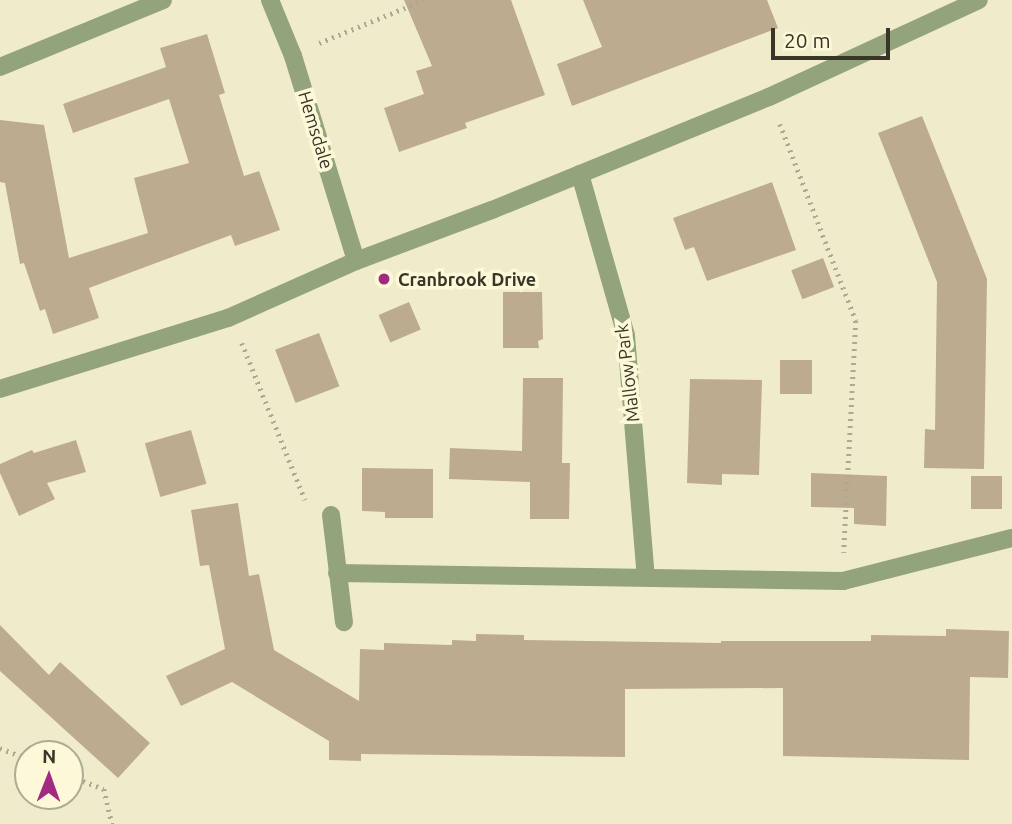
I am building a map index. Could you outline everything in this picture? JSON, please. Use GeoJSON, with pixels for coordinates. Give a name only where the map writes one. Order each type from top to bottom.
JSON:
{"type":"FeatureCollection","features":[{"type":"Feature","properties":{"kind":"street"},"geometry":{"type":"LineString","coordinates":[[0,67],[163,0]]}},
{"type":"Feature","properties":{"kind":"street","name":"Hemsdale"},"geometry":{"type":"LineString","coordinates":[[270,0],[293,56],[356,261]]}},
{"type":"Feature","properties":{"kind":"street"},"geometry":{"type":"LineString","coordinates":[[0,388],[228,318],[356,261],[769,97],[979,0]]}},
{"type":"Feature","properties":{"kind":"street","name":"Mallow Park"},"geometry":{"type":"LineString","coordinates":[[580,174],[626,336],[646,577]]}},
{"type":"Feature","properties":{"kind":"street"},"geometry":{"type":"LineString","coordinates":[[331,515],[344,622]]}},
{"type":"Feature","properties":{"kind":"street"},"geometry":{"type":"LineString","coordinates":[[337,573],[843,581],[1012,538]]}},
{"type":"Feature","properties":{"kind":"path"},"geometry":{"type":"LineString","coordinates":[[293,56],[424,0]]}},
{"type":"Feature","properties":{"kind":"path"},"geometry":{"type":"LineString","coordinates":[[769,97],[856,321],[843,581]]}},
{"type":"Feature","properties":{"kind":"path"},"geometry":{"type":"LineString","coordinates":[[228,318],[239,336],[309,509],[331,515]]}},
{"type":"Feature","properties":{"kind":"path"},"geometry":{"type":"LineString","coordinates":[[84,781],[104,789],[112,824]]}},
{"type":"Feature","properties":{"kind":"building"},"geometry":{"type":"Polygon","coordinates":[[[404,0],[511,0],[545,95],[465,123],[467,128],[399,152],[384,108],[424,94],[416,71],[432,66],[404,0]]]}},
{"type":"Feature","properties":{"kind":"building"},"geometry":{"type":"Polygon","coordinates":[[[583,0],[767,0],[778,28],[572,106],[557,64],[602,47],[583,0]]]}},
{"type":"Feature","properties":{"kind":"building"},"geometry":{"type":"Polygon","coordinates":[[[207,34],[225,93],[219,95],[244,176],[259,171],[280,230],[235,246],[231,235],[89,288],[99,318],[53,334],[45,309],[40,311],[24,263],[20,264],[5,183],[0,182],[0,120],[44,125],[69,258],[148,233],[134,178],[189,163],[169,99],[73,133],[63,104],[166,67],[160,48],[207,34]]]}},
{"type":"Feature","properties":{"kind":"building"},"geometry":{"type":"Polygon","coordinates":[[[922,116],[987,279],[984,469],[924,468],[925,429],[935,430],[937,282],[878,133],[922,116]]]}},
{"type":"Feature","properties":{"kind":"building"},"geometry":{"type":"Polygon","coordinates":[[[772,182],[796,250],[707,281],[694,247],[685,250],[673,218],[772,182]]]}},
{"type":"Feature","properties":{"kind":"building"},"geometry":{"type":"Polygon","coordinates":[[[823,258],[834,287],[802,299],[791,270],[823,258]]]}},
{"type":"Feature","properties":{"kind":"building"},"geometry":{"type":"Polygon","coordinates":[[[503,292],[542,292],[543,339],[538,341],[539,348],[503,348],[503,292]]]}},
{"type":"Feature","properties":{"kind":"building"},"geometry":{"type":"Polygon","coordinates":[[[409,302],[421,330],[390,343],[379,315],[409,302]]]}},
{"type":"Feature","properties":{"kind":"building"},"geometry":{"type":"Polygon","coordinates":[[[319,333],[339,386],[296,403],[275,350],[319,333]]]}},
{"type":"Feature","properties":{"kind":"building"},"geometry":{"type":"Polygon","coordinates":[[[780,360],[812,360],[812,394],[780,394],[780,360]]]}},
{"type":"Feature","properties":{"kind":"building"},"geometry":{"type":"Polygon","coordinates":[[[523,378],[563,378],[562,463],[570,463],[569,519],[530,519],[530,482],[449,479],[450,448],[522,451],[523,378]]]}},
{"type":"Feature","properties":{"kind":"building"},"geometry":{"type":"Polygon","coordinates":[[[690,379],[762,380],[759,475],[722,474],[722,485],[687,483],[690,379]]]}},
{"type":"Feature","properties":{"kind":"building"},"geometry":{"type":"Polygon","coordinates":[[[191,430],[206,484],[160,497],[145,443],[191,430]]]}},
{"type":"Feature","properties":{"kind":"building"},"geometry":{"type":"Polygon","coordinates":[[[76,440],[86,472],[47,483],[55,499],[19,516],[0,473],[0,464],[32,450],[34,453],[76,440]]]}},
{"type":"Feature","properties":{"kind":"building"},"geometry":{"type":"Polygon","coordinates":[[[362,468],[433,469],[433,518],[385,518],[385,512],[362,511],[362,468]]]}},
{"type":"Feature","properties":{"kind":"building"},"geometry":{"type":"Polygon","coordinates":[[[811,473],[887,476],[886,526],[854,524],[854,508],[811,507],[811,473]]]}},
{"type":"Feature","properties":{"kind":"building"},"geometry":{"type":"Polygon","coordinates":[[[971,476],[1002,476],[1002,509],[971,509],[971,476]]]}},
{"type":"Feature","properties":{"kind":"building"},"geometry":{"type":"Polygon","coordinates":[[[238,503],[249,576],[259,574],[274,650],[359,701],[360,649],[384,650],[384,643],[452,645],[452,640],[476,641],[476,634],[524,635],[524,640],[721,643],[871,641],[871,635],[946,636],[946,629],[1009,631],[1008,678],[970,677],[969,760],[783,756],[783,688],[625,689],[625,757],[361,754],[361,761],[329,760],[329,741],[232,682],[181,706],[166,676],[225,649],[209,565],[200,566],[191,510],[238,503]]]}},
{"type":"Feature","properties":{"kind":"building"},"geometry":{"type":"Polygon","coordinates":[[[0,625],[49,675],[60,662],[150,743],[118,778],[84,747],[84,740],[76,740],[0,671],[0,625]]]}},
{"type":"Feature","properties":{"kind":"place","name":"Cranbrook Drive"},"geometry":{"type":"Point","coordinates":[384,279]}}]}
